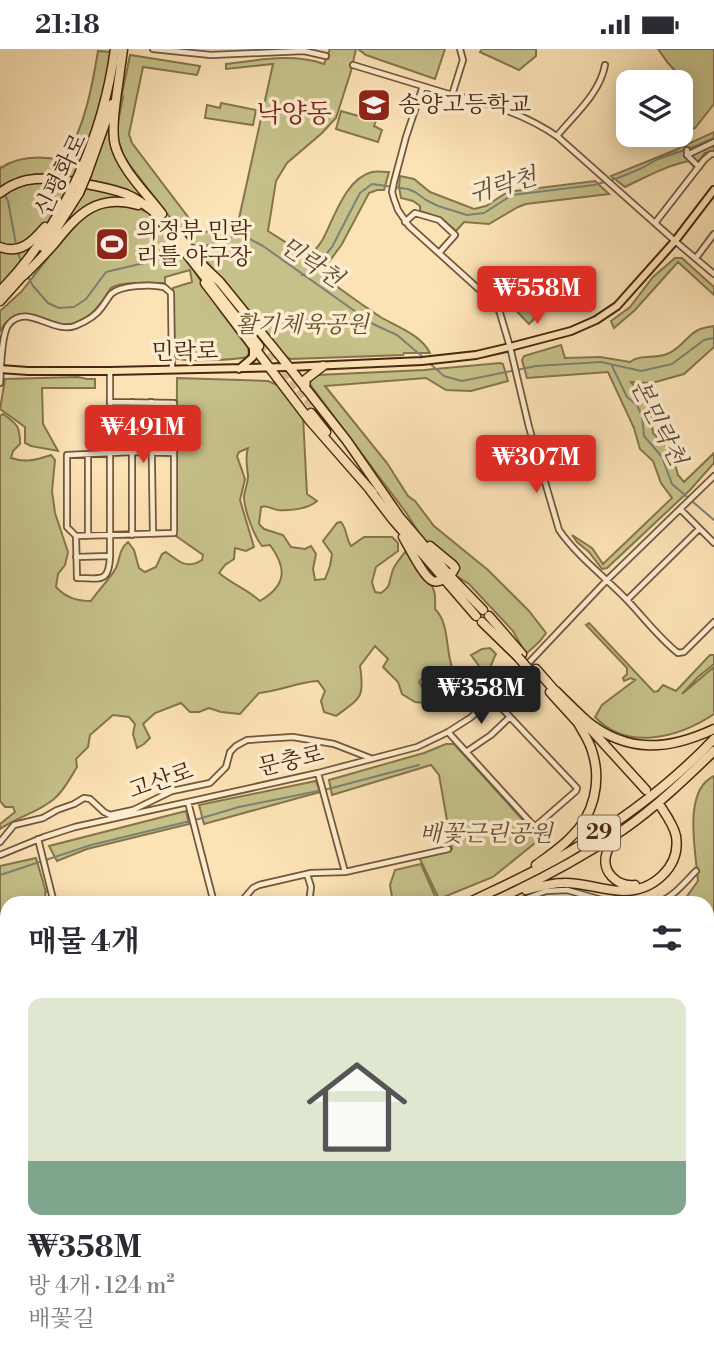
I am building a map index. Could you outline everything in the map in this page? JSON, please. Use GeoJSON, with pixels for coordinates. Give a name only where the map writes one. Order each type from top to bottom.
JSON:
{"type":"FeatureCollection","features":[{"type":"Feature","properties":{"kind":"highway","name":"신평화로"},"geometry":{"type":"LineString","coordinates":[[114,91],[116,49]]}},
{"type":"Feature","properties":{"kind":"highway","name":"신평화로"},"geometry":{"type":"LineString","coordinates":[[3,291],[23,277],[83,173],[114,91],[123,49]]}},
{"type":"Feature","properties":{"kind":"highway"},"geometry":{"type":"LineString","coordinates":[[114,91],[113,127],[117,153],[167,225]]}},
{"type":"Feature","properties":{"kind":"highway"},"geometry":{"type":"LineString","coordinates":[[0,191],[23,178],[50,175],[112,187],[140,197],[153,207],[261,345],[289,367],[305,388],[314,413],[396,518],[644,792],[555,691]]}},
{"type":"Feature","properties":{"kind":"highway"},"geometry":{"type":"LineString","coordinates":[[4,249],[18,249],[27,245],[73,193]]}},
{"type":"Feature","properties":{"kind":"highway"},"geometry":{"type":"LineString","coordinates":[[36,257],[82,213],[107,201],[138,204],[167,225]]}},
{"type":"Feature","properties":{"kind":"highway","name":"신평화로"},"geometry":{"type":"LineString","coordinates":[[0,302],[3,291],[36,257]]}},
{"type":"Feature","properties":{"kind":"highway"},"geometry":{"type":"LineString","coordinates":[[261,345],[269,367],[314,413],[347,441],[376,491]]}},
{"type":"Feature","properties":{"kind":"highway"},"geometry":{"type":"LineString","coordinates":[[305,388],[306,379],[323,366]]}},
{"type":"Feature","properties":{"kind":"highway"},"geometry":{"type":"LineString","coordinates":[[396,518],[453,565],[453,573]]}},
{"type":"Feature","properties":{"kind":"highway"},"geometry":{"type":"LineString","coordinates":[[396,518],[424,572],[431,580],[439,581]]}},
{"type":"Feature","properties":{"kind":"highway"},"geometry":{"type":"LineString","coordinates":[[534,671],[587,721],[622,740],[643,746],[663,746],[682,742],[714,729]]}},
{"type":"Feature","properties":{"kind":"highway"},"geometry":{"type":"LineString","coordinates":[[518,879],[572,837],[592,805],[597,777],[595,763],[588,740],[577,721]]}},
{"type":"Feature","properties":{"kind":"highway","name":"29"},"geometry":{"type":"LineString","coordinates":[[483,896],[573,850],[619,820],[675,776],[714,739]]}},
{"type":"Feature","properties":{"kind":"highway","name":"29"},"geometry":{"type":"LineString","coordinates":[[505,896],[563,867],[626,828],[681,783],[714,751]]}},
{"type":"Feature","properties":{"kind":"highway"},"geometry":{"type":"LineString","coordinates":[[509,894],[563,883],[622,891],[641,888],[662,878],[673,862],[677,849],[676,835],[670,821],[660,809],[669,829],[672,845],[666,866],[658,875],[640,884],[628,886],[611,876],[605,862],[607,851],[626,828]]}},
{"type":"Feature","properties":{"kind":"main road"},"geometry":{"type":"LineString","coordinates":[[510,347],[571,331],[596,320],[617,306],[675,241],[714,190]]}},
{"type":"Feature","properties":{"kind":"main road"},"geometry":{"type":"LineString","coordinates":[[239,369],[253,357],[261,345]]}},
{"type":"Feature","properties":{"kind":"main road","name":"민락로"},"geometry":{"type":"LineString","coordinates":[[1,369],[110,371],[323,366],[413,362],[476,355],[510,347]]}},
{"type":"Feature","properties":{"kind":"street"},"geometry":{"type":"LineString","coordinates":[[153,49],[211,52],[296,50],[312,51],[326,56]]}},
{"type":"Feature","properties":{"kind":"street"},"geometry":{"type":"LineString","coordinates":[[452,95],[463,59],[460,49]]}},
{"type":"Feature","properties":{"kind":"street"},"geometry":{"type":"LineString","coordinates":[[353,65],[514,113],[538,123],[599,172],[714,274]]}},
{"type":"Feature","properties":{"kind":"street"},"geometry":{"type":"LineString","coordinates":[[556,136],[593,94],[601,81],[605,65]]}},
{"type":"Feature","properties":{"kind":"street"},"geometry":{"type":"LineString","coordinates":[[423,86],[394,181],[394,199],[405,222],[497,307],[559,530],[568,543],[678,653],[684,652],[714,622]]}},
{"type":"Feature","properties":{"kind":"street"},"geometry":{"type":"LineString","coordinates":[[699,167],[687,153],[714,142]]}},
{"type":"Feature","properties":{"kind":"street"},"geometry":{"type":"LineString","coordinates":[[655,223],[707,157],[714,155]]}},
{"type":"Feature","properties":{"kind":"street"},"geometry":{"type":"LineString","coordinates":[[405,222],[415,213],[439,220],[455,235],[439,253]]}},
{"type":"Feature","properties":{"kind":"street"},"geometry":{"type":"LineString","coordinates":[[696,258],[714,234]]}},
{"type":"Feature","properties":{"kind":"street"},"geometry":{"type":"LineString","coordinates":[[0,383],[4,333],[9,323],[20,317],[32,316],[56,326],[73,327],[94,316],[118,289],[152,285],[164,287],[171,293],[172,369]]}},
{"type":"Feature","properties":{"kind":"street"},"geometry":{"type":"LineString","coordinates":[[110,371],[110,402],[110,453],[110,570],[102,578],[77,578],[76,536],[67,527],[67,455],[88,454],[110,453],[132,452],[174,453]]}},
{"type":"Feature","properties":{"kind":"street"},"geometry":{"type":"LineString","coordinates":[[76,536],[174,533],[174,403],[110,402]]}},
{"type":"Feature","properties":{"kind":"street"},"geometry":{"type":"LineString","coordinates":[[132,402],[132,535]]}},
{"type":"Feature","properties":{"kind":"street"},"geometry":{"type":"LineString","coordinates":[[150,402],[153,534]]}},
{"type":"Feature","properties":{"kind":"street"},"geometry":{"type":"LineString","coordinates":[[88,454],[88,536]]}},
{"type":"Feature","properties":{"kind":"street","name":"문충로"},"geometry":{"type":"LineString","coordinates":[[0,855],[75,827],[318,773],[417,747],[448,733],[505,688],[606,581],[714,476]]}},
{"type":"Feature","properties":{"kind":"street"},"geometry":{"type":"LineString","coordinates":[[681,509],[714,543]]}},
{"type":"Feature","properties":{"kind":"street"},"geometry":{"type":"LineString","coordinates":[[627,600],[699,529]]}},
{"type":"Feature","properties":{"kind":"street"},"geometry":{"type":"LineString","coordinates":[[76,557],[110,556]]}},
{"type":"Feature","properties":{"kind":"street"},"geometry":{"type":"LineString","coordinates":[[448,733],[531,823],[537,825],[576,791],[576,788],[493,699]]}},
{"type":"Feature","properties":{"kind":"street"},"geometry":{"type":"LineString","coordinates":[[466,752],[510,717]]}},
{"type":"Feature","properties":{"kind":"street","name":"고산로"},"geometry":{"type":"LineString","coordinates":[[0,842],[14,825],[43,818],[84,797],[110,815],[133,810],[172,791],[210,783],[226,767],[230,752],[236,745],[247,740],[293,737],[334,744],[371,759]]}},
{"type":"Feature","properties":{"kind":"street"},"geometry":{"type":"LineString","coordinates":[[318,773],[345,872]]}},
{"type":"Feature","properties":{"kind":"street"},"geometry":{"type":"LineString","coordinates":[[188,801],[212,896]]}},
{"type":"Feature","properties":{"kind":"street"},"geometry":{"type":"LineString","coordinates":[[37,839],[52,896]]}},
{"type":"Feature","properties":{"kind":"street"},"geometry":{"type":"LineString","coordinates":[[246,896],[259,885],[307,874],[345,872],[448,849]]}},
{"type":"Feature","properties":{"kind":"street"},"geometry":{"type":"LineString","coordinates":[[671,896],[696,871]]}},
{"type":"Feature","properties":{"kind":"street"},"geometry":{"type":"LineString","coordinates":[[307,874],[311,887],[310,896]]}},
{"type":"Feature","properties":{"kind":"street"},"geometry":{"type":"LineString","coordinates":[[533,896],[546,891],[567,890],[588,896]]}},
{"type":"Feature","properties":{"kind":"green space","name":"활기체육공원"},"geometry":{"type":"Polygon","coordinates":[[[330,49],[356,49],[336,118],[287,163],[276,181],[268,231],[309,257],[321,242],[342,200],[355,182],[372,172],[389,172],[384,190],[369,193],[342,244],[321,273],[382,318],[415,336],[430,353],[291,359],[286,357],[172,220],[129,164],[118,139],[122,94],[130,55],[200,66],[197,75],[143,67],[129,134],[132,143],[198,230],[206,232],[238,223],[273,64],[226,69],[226,64],[288,58],[324,64],[330,49]]]}},
{"type":"Feature","properties":{"kind":"green space"},"geometry":{"type":"Polygon","coordinates":[[[358,49],[445,49],[435,79],[366,55],[358,49]]]}},
{"type":"Feature","properties":{"kind":"green space"},"geometry":{"type":"Polygon","coordinates":[[[482,49],[536,49],[536,56],[519,70],[480,52],[482,49]]]}},
{"type":"Feature","properties":{"kind":"green space"},"geometry":{"type":"Polygon","coordinates":[[[658,49],[714,49],[714,104],[695,128],[693,129],[693,70],[674,70],[658,49]]]}},
{"type":"Feature","properties":{"kind":"green space"},"geometry":{"type":"Polygon","coordinates":[[[98,51],[111,52],[106,84],[74,177],[54,174],[26,175],[0,187],[0,167],[23,159],[39,157],[63,160],[66,157],[83,119],[98,51]]]}},
{"type":"Feature","properties":{"kind":"green space"},"geometry":{"type":"Polygon","coordinates":[[[221,103],[256,110],[253,125],[205,118],[207,105],[220,108],[221,103]]]}},
{"type":"Feature","properties":{"kind":"green space"},"geometry":{"type":"Polygon","coordinates":[[[341,111],[376,121],[374,126],[382,130],[378,142],[336,129],[341,111]]]}},
{"type":"Feature","properties":{"kind":"green space"},"geometry":{"type":"Polygon","coordinates":[[[112,117],[114,148],[150,202],[121,188],[89,180],[112,117]]]}},
{"type":"Feature","properties":{"kind":"green space"},"geometry":{"type":"Polygon","coordinates":[[[714,132],[714,151],[705,153],[694,167],[689,161],[680,163],[625,187],[611,176],[682,147],[693,147],[693,142],[714,132]]]}},
{"type":"Feature","properties":{"kind":"green space"},"geometry":{"type":"Polygon","coordinates":[[[400,176],[414,179],[430,192],[474,209],[486,206],[506,193],[595,181],[609,194],[526,204],[489,224],[464,222],[456,231],[441,218],[420,211],[420,206],[413,201],[401,198],[400,176]]]}},
{"type":"Feature","properties":{"kind":"green space"},"geometry":{"type":"Polygon","coordinates":[[[39,181],[70,184],[42,230],[21,246],[0,245],[0,197],[20,184],[39,181]]]}},
{"type":"Feature","properties":{"kind":"green space"},"geometry":{"type":"Polygon","coordinates":[[[83,188],[135,200],[108,199],[91,204],[57,234],[83,188]]]}},
{"type":"Feature","properties":{"kind":"green space"},"geometry":{"type":"Polygon","coordinates":[[[127,203],[151,214],[163,227],[248,348],[247,357],[211,360],[175,358],[173,288],[192,282],[190,270],[165,277],[165,283],[122,284],[111,288],[91,314],[72,324],[62,325],[25,314],[8,320],[0,331],[0,311],[21,292],[73,226],[94,208],[127,203]]]}},
{"type":"Feature","properties":{"kind":"green space"},"geometry":{"type":"Polygon","coordinates":[[[42,236],[0,287],[0,249],[4,251],[42,236]]]}},
{"type":"Feature","properties":{"kind":"green space"},"geometry":{"type":"Polygon","coordinates":[[[675,258],[682,258],[714,287],[714,295],[678,262],[635,310],[614,328],[611,321],[630,307],[653,277],[675,258]]]}},
{"type":"Feature","properties":{"kind":"green space"},"geometry":{"type":"Polygon","coordinates":[[[522,285],[545,308],[529,324],[506,300],[522,285]]]}},
{"type":"Feature","properties":{"kind":"green space"},"geometry":{"type":"Polygon","coordinates":[[[714,326],[714,347],[684,374],[652,383],[631,382],[650,405],[653,433],[668,448],[678,475],[684,482],[714,453],[714,463],[690,490],[607,568],[602,569],[572,535],[592,548],[603,564],[672,498],[661,483],[653,461],[640,449],[634,428],[608,372],[527,378],[522,360],[524,356],[561,345],[565,358],[600,357],[630,362],[638,358],[667,354],[698,330],[714,326]]]}},
{"type":"Feature","properties":{"kind":"green space"},"geometry":{"type":"Polygon","coordinates":[[[503,364],[508,381],[471,391],[446,390],[426,378],[325,386],[434,526],[488,570],[529,611],[546,633],[526,654],[513,631],[469,584],[455,575],[423,539],[309,383],[310,379],[317,375],[503,364]]]}},
{"type":"Feature","properties":{"kind":"green space"},"geometry":{"type":"Polygon","coordinates":[[[177,378],[268,381],[280,386],[303,416],[307,494],[317,501],[293,510],[261,507],[259,524],[264,529],[283,535],[291,547],[305,549],[311,546],[316,554],[313,569],[315,580],[325,579],[332,554],[323,541],[337,523],[341,522],[343,525],[351,546],[364,537],[392,537],[398,543],[398,551],[376,567],[372,582],[375,592],[381,593],[387,588],[394,568],[405,552],[409,554],[426,574],[432,586],[435,609],[443,622],[453,670],[461,671],[461,676],[468,675],[479,666],[471,655],[490,648],[496,654],[488,673],[476,682],[458,682],[434,673],[426,675],[419,682],[427,695],[424,703],[415,702],[402,694],[398,682],[383,667],[388,659],[375,646],[360,666],[362,685],[359,697],[336,716],[324,712],[321,701],[325,691],[318,681],[259,693],[240,714],[209,708],[190,712],[181,703],[155,713],[143,724],[150,738],[137,748],[133,734],[135,724],[129,717],[113,715],[90,735],[88,747],[76,759],[77,767],[58,796],[0,829],[0,824],[15,812],[13,807],[5,807],[0,801],[0,416],[3,414],[8,417],[18,429],[20,444],[13,451],[11,458],[31,460],[51,455],[55,460],[52,491],[55,513],[68,552],[65,565],[58,574],[56,587],[64,594],[91,601],[114,571],[121,551],[128,542],[134,550],[139,568],[145,572],[156,567],[162,554],[166,552],[187,564],[202,560],[203,555],[176,536],[177,378]],[[248,448],[237,456],[245,479],[240,500],[254,547],[246,551],[235,548],[234,559],[219,573],[260,601],[275,589],[282,576],[276,553],[270,545],[262,546],[248,517],[244,498],[248,479],[248,448]]]}},
{"type":"Feature","properties":{"kind":"green space"},"geometry":{"type":"Polygon","coordinates":[[[5,379],[95,379],[95,388],[42,388],[43,424],[58,451],[25,443],[25,427],[0,409],[5,379]]]}},
{"type":"Feature","properties":{"kind":"green space"},"geometry":{"type":"Polygon","coordinates":[[[580,444],[586,465],[553,473],[547,453],[580,444]]]}},
{"type":"Feature","properties":{"kind":"green space"},"geometry":{"type":"Polygon","coordinates":[[[589,623],[654,692],[663,685],[676,691],[710,655],[714,655],[714,664],[682,694],[714,667],[714,714],[685,729],[654,737],[623,735],[608,728],[595,717],[602,705],[635,680],[631,678],[624,681],[627,668],[586,625],[589,623]]]}},
{"type":"Feature","properties":{"kind":"green space","name":"배꽃근린공원"},"geometry":{"type":"Polygon","coordinates":[[[446,744],[454,744],[540,839],[493,877],[446,896],[438,896],[419,857],[452,849],[439,775],[431,765],[332,795],[329,780],[424,753],[446,744]]]}},
{"type":"Feature","properties":{"kind":"green space"},"geometry":{"type":"Polygon","coordinates":[[[714,776],[714,896],[687,896],[698,881],[693,823],[694,808],[704,784],[714,776]]]}},
{"type":"Feature","properties":{"kind":"green space"},"geometry":{"type":"Polygon","coordinates":[[[316,781],[320,792],[204,824],[199,805],[316,781]]]}},
{"type":"Feature","properties":{"kind":"green space"},"geometry":{"type":"Polygon","coordinates":[[[186,811],[189,824],[87,849],[57,861],[49,846],[186,811]]]}},
{"type":"Feature","properties":{"kind":"green space"},"geometry":{"type":"Polygon","coordinates":[[[36,858],[46,896],[0,896],[0,866],[36,858]]]}},
{"type":"Feature","properties":{"kind":"green space"},"geometry":{"type":"Polygon","coordinates":[[[421,864],[435,896],[392,896],[390,885],[395,870],[421,864]]]}},
{"type":"Feature","properties":{"kind":"waterway","name":"귀락천"},"geometry":{"type":"LineString","coordinates":[[302,275],[314,269],[332,247],[360,193],[372,184],[408,189],[438,206],[467,215],[484,213],[512,195],[594,185],[618,178],[658,159],[714,138]]}},
{"type":"Feature","properties":{"kind":"waterway","name":"민락천"},"geometry":{"type":"LineString","coordinates":[[5,195],[16,244]]}},
{"type":"Feature","properties":{"kind":"waterway","name":"민락천"},"geometry":{"type":"LineString","coordinates":[[194,250],[234,236],[248,238],[373,324],[397,335],[424,358]]}},
{"type":"Feature","properties":{"kind":"waterway","name":"민락천"},"geometry":{"type":"LineString","coordinates":[[18,253],[22,264]]}},
{"type":"Feature","properties":{"kind":"waterway","name":"민락천"},"geometry":{"type":"LineString","coordinates":[[27,275],[48,303],[59,308],[74,307],[86,299],[106,272],[182,254]]}},
{"type":"Feature","properties":{"kind":"waterway","name":"민락천"},"geometry":{"type":"LineString","coordinates":[[428,362],[444,376],[462,381],[536,366],[601,362],[641,371],[672,364],[704,340],[714,338]]}},
{"type":"Feature","properties":{"kind":"waterway","name":"본민락천"},"geometry":{"type":"LineString","coordinates":[[612,366],[627,397],[637,405],[642,416],[644,436],[662,457],[672,484],[714,520]]}},
{"type":"Feature","properties":{"kind":"waterway"},"geometry":{"type":"LineString","coordinates":[[195,820],[239,807],[328,789],[419,765]]}},
{"type":"Feature","properties":{"kind":"waterway"},"geometry":{"type":"LineString","coordinates":[[0,875],[91,845],[190,821]]}},
{"type":"Feature","properties":{"kind":"tunnel"},"geometry":{"type":"LineString","coordinates":[[326,56],[353,65]]}},
{"type":"Feature","properties":{"kind":"tunnel"},"geometry":{"type":"LineString","coordinates":[[262,343],[316,411]]}},
{"type":"Feature","properties":{"kind":"place","name":"송양고등학교"},"geometry":{"type":"Point","coordinates":[374,105]}},
{"type":"Feature","properties":{"kind":"place","name":"의정부 민락 리틀 야구장"},"geometry":{"type":"Point","coordinates":[112,244]}},
{"type":"Feature","properties":{"kind":"district","name":"낙양동"},"geometry":{"type":"Point","coordinates":[294,114]}}]}
